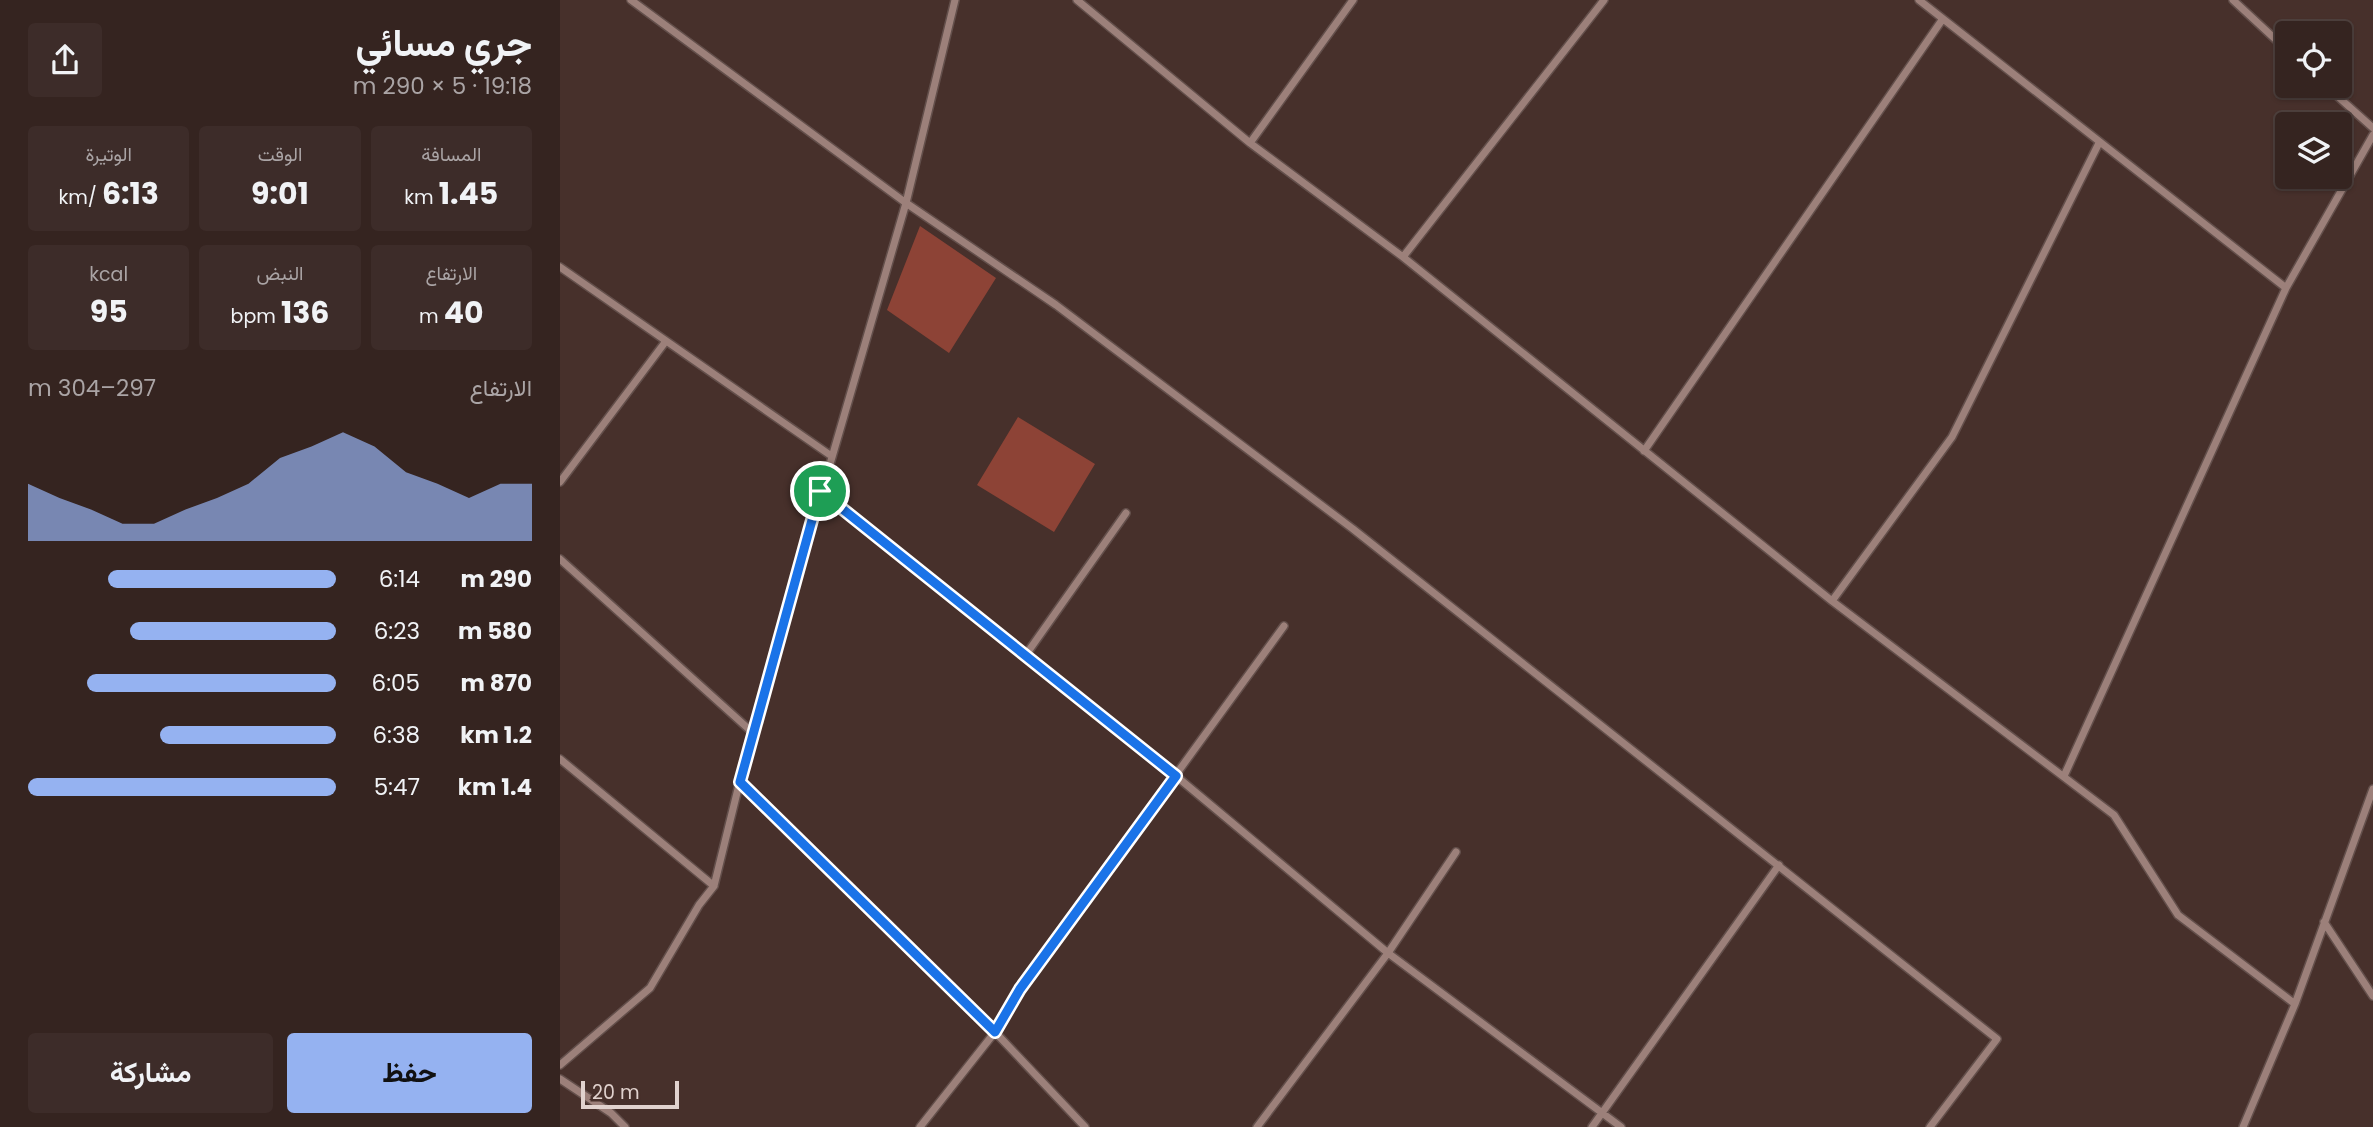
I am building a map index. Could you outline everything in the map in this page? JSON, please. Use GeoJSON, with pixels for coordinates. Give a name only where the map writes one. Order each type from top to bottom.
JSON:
{"type":"FeatureCollection","features":[{"type":"Feature","properties":{"kind":"street"},"geometry":{"type":"LineString","coordinates":[[631,0],[906,203],[1056,305],[1331,512],[1997,1039],[1930,1127]]}},
{"type":"Feature","properties":{"kind":"street"},"geometry":{"type":"LineString","coordinates":[[560,1065],[650,988],[698,905],[714,886],[752,732],[830,454],[906,203],[956,0]]}},
{"type":"Feature","properties":{"kind":"street"},"geometry":{"type":"LineString","coordinates":[[1077,0],[1250,143],[1403,257],[1832,601],[2114,815],[2178,915],[2295,1003]]}},
{"type":"Feature","properties":{"kind":"street"},"geometry":{"type":"LineString","coordinates":[[1250,143],[1353,0]]}},
{"type":"Feature","properties":{"kind":"street"},"geometry":{"type":"LineString","coordinates":[[1591,0],[1598,6]]}},
{"type":"Feature","properties":{"kind":"street"},"geometry":{"type":"LineString","coordinates":[[1403,257],[1604,0]]}},
{"type":"Feature","properties":{"kind":"street"},"geometry":{"type":"LineString","coordinates":[[1919,0],[2286,288]]}},
{"type":"Feature","properties":{"kind":"street"},"geometry":{"type":"LineString","coordinates":[[2232,0],[2275,39]]}},
{"type":"Feature","properties":{"kind":"street"},"geometry":{"type":"LineString","coordinates":[[1644,451],[1942,20]]}},
{"type":"Feature","properties":{"kind":"street"},"geometry":{"type":"LineString","coordinates":[[2339,98],[2373,128]]}},
{"type":"Feature","properties":{"kind":"street"},"geometry":{"type":"LineString","coordinates":[[2064,776],[2286,288],[2373,135]]}},
{"type":"Feature","properties":{"kind":"street"},"geometry":{"type":"LineString","coordinates":[[1832,601],[1952,437],[2099,143]]}},
{"type":"Feature","properties":{"kind":"street"},"geometry":{"type":"LineString","coordinates":[[560,267],[830,454]]}},
{"type":"Feature","properties":{"kind":"street"},"geometry":{"type":"LineString","coordinates":[[560,482],[666,341]]}},
{"type":"Feature","properties":{"kind":"street"},"geometry":{"type":"LineString","coordinates":[[820,491],[1176,776],[1388,953],[1621,1127]]}},
{"type":"Feature","properties":{"kind":"street"},"geometry":{"type":"LineString","coordinates":[[1026,656],[1126,513]]}},
{"type":"Feature","properties":{"kind":"street"},"geometry":{"type":"LineString","coordinates":[[560,559],[752,732]]}},
{"type":"Feature","properties":{"kind":"street"},"geometry":{"type":"LineString","coordinates":[[920,1127],[995,1032],[1020,989],[1284,626]]}},
{"type":"Feature","properties":{"kind":"street"},"geometry":{"type":"LineString","coordinates":[[560,759],[714,886]]}},
{"type":"Feature","properties":{"kind":"street"},"geometry":{"type":"LineString","coordinates":[[740,782],[995,1032],[1085,1127]]}},
{"type":"Feature","properties":{"kind":"street"},"geometry":{"type":"LineString","coordinates":[[2243,1127],[2295,1003],[2373,789]]}},
{"type":"Feature","properties":{"kind":"street"},"geometry":{"type":"LineString","coordinates":[[1257,1127],[1388,953],[1456,852]]}},
{"type":"Feature","properties":{"kind":"street"},"geometry":{"type":"LineString","coordinates":[[1592,1127],[1779,865]]}},
{"type":"Feature","properties":{"kind":"street"},"geometry":{"type":"LineString","coordinates":[[2325,922],[2373,996]]}},
{"type":"Feature","properties":{"kind":"street"},"geometry":{"type":"LineString","coordinates":[[560,1079],[611,1113],[625,1127]]}},
{"type":"Feature","properties":{"kind":"building"},"geometry":{"type":"Polygon","coordinates":[[[920,226],[996,278],[949,353],[887,310],[920,226]]]}},
{"type":"Feature","properties":{"kind":"building"},"geometry":{"type":"Polygon","coordinates":[[[1018,417],[1095,464],[1054,532],[977,485],[1018,417]]]}},
{"type":"Feature","properties":{"kind":"route"},"geometry":{"type":"LineString","coordinates":[[820,491],[1176,776],[1020,989],[995,1032],[740,782],[820,491]]}}]}
